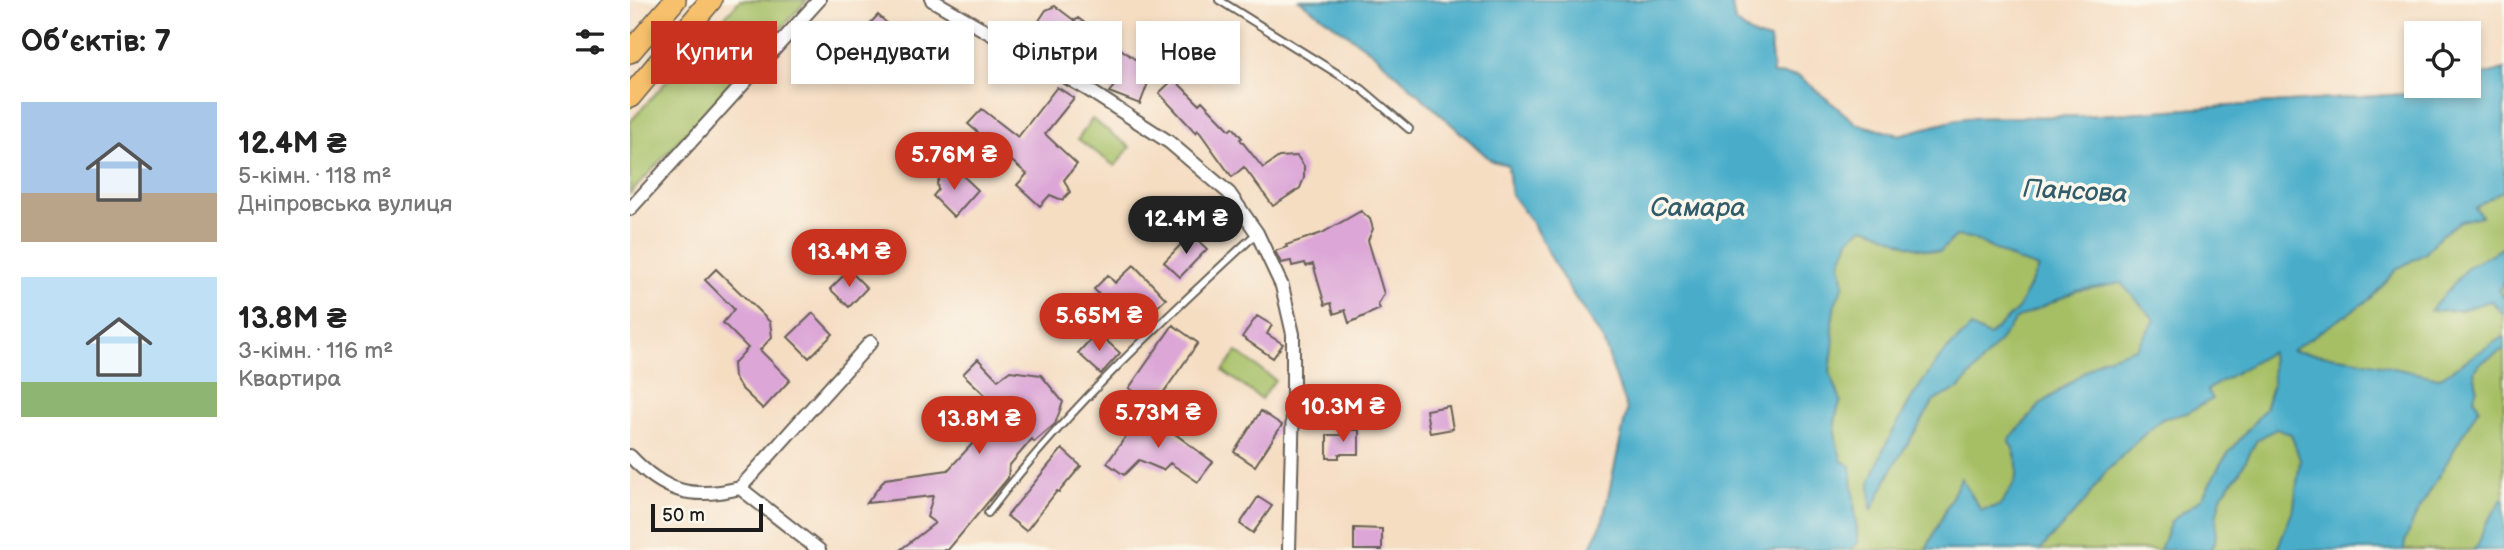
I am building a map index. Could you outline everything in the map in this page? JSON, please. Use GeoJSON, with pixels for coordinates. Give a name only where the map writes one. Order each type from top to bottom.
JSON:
{"type":"FeatureCollection","features":[{"type":"Feature","properties":{"kind":"highway"},"geometry":{"type":"LineString","coordinates":[[630,52],[674,0]]}},
{"type":"Feature","properties":{"kind":"highway"},"geometry":{"type":"LineString","coordinates":[[630,97],[712,0]]}},
{"type":"Feature","properties":{"kind":"street"},"geometry":{"type":"LineString","coordinates":[[630,209],[819,0]]}},
{"type":"Feature","properties":{"kind":"street"},"geometry":{"type":"LineString","coordinates":[[932,0],[1087,89],[1169,142],[1229,192],[1257,233],[1282,286],[1293,334],[1289,550]]}},
{"type":"Feature","properties":{"kind":"street"},"geometry":{"type":"LineString","coordinates":[[630,456],[660,483],[692,493],[714,495],[740,488],[871,342]]}},
{"type":"Feature","properties":{"kind":"street"},"geometry":{"type":"LineString","coordinates":[[740,488],[819,550]]}},
{"type":"Feature","properties":{"kind":"lane"},"geometry":{"type":"LineString","coordinates":[[1219,0],[1362,89],[1409,128]]}},
{"type":"Feature","properties":{"kind":"lane"},"geometry":{"type":"LineString","coordinates":[[988,513],[1026,463],[1126,357],[1257,233]]}},
{"type":"Feature","properties":{"kind":"green space"},"geometry":{"type":"Polygon","coordinates":[[[740,0],[807,0],[777,33],[777,21],[721,21],[740,0]]]}},
{"type":"Feature","properties":{"kind":"green space","name":"Самара"},"geometry":{"type":"Polygon","coordinates":[[[1299,0],[1731,0],[1735,22],[1755,36],[1770,40],[1773,74],[1799,76],[1857,124],[1899,135],[1964,118],[2084,116],[2404,94],[2404,98],[2481,98],[2481,76],[2504,69],[2504,550],[1590,550],[1603,520],[1627,410],[1603,340],[1565,282],[1531,221],[1511,194],[1508,165],[1492,161],[1372,52],[1299,0]]]}},
{"type":"Feature","properties":{"kind":"green space"},"geometry":{"type":"Polygon","coordinates":[[[664,84],[730,84],[630,194],[630,122],[664,84]]]}},
{"type":"Feature","properties":{"kind":"green space"},"geometry":{"type":"Polygon","coordinates":[[[1092,119],[1130,147],[1115,166],[1078,139],[1092,119]]]}},
{"type":"Feature","properties":{"kind":"green space"},"geometry":{"type":"Polygon","coordinates":[[[1237,352],[1275,380],[1261,399],[1223,371],[1237,352]]]}},
{"type":"Feature","properties":{"kind":"water","name":"Самара"},"geometry":{"type":"Polygon","coordinates":[[[1299,0],[1731,0],[1735,22],[1755,36],[1770,40],[1773,74],[1799,76],[1857,124],[1899,135],[1964,118],[2084,116],[2404,94],[2404,98],[2481,98],[2481,76],[2504,69],[2504,190],[2475,208],[2482,216],[2461,221],[2440,236],[2426,253],[2397,269],[2370,299],[2291,351],[2353,359],[2439,378],[2504,336],[2504,349],[2479,364],[2474,371],[2477,387],[2474,398],[2479,407],[2415,517],[2404,550],[2277,550],[2294,507],[2300,460],[2291,434],[2276,429],[2257,440],[2238,475],[2222,494],[2217,513],[2215,543],[2209,550],[2160,550],[2171,521],[2202,498],[2222,461],[2265,409],[2273,383],[2271,352],[2207,390],[2213,399],[2187,413],[2162,419],[2104,474],[2083,504],[2040,550],[1926,550],[1961,478],[1981,510],[1999,506],[2017,475],[2014,450],[2009,440],[2040,405],[2100,360],[2136,348],[2155,320],[2121,283],[2076,291],[2016,319],[1960,388],[1934,401],[1892,469],[1871,512],[1870,483],[1883,450],[1912,397],[1941,356],[1971,327],[1989,336],[2018,309],[2038,268],[1971,238],[1956,236],[1940,252],[1910,246],[1863,227],[1850,238],[1840,263],[1844,284],[1835,304],[1830,372],[1841,401],[1835,424],[1836,438],[1842,461],[1851,466],[1858,543],[1850,550],[1590,550],[1603,520],[1627,410],[1603,340],[1565,282],[1531,221],[1511,194],[1508,165],[1492,161],[1372,52],[1299,0]]]}},
{"type":"Feature","properties":{"kind":"water"},"geometry":{"type":"Polygon","coordinates":[[[2504,247],[2504,281],[2499,290],[2504,299],[2504,315],[2491,301],[2461,310],[2430,311],[2468,267],[2504,247]]]}},
{"type":"Feature","properties":{"kind":"water"},"geometry":{"type":"Polygon","coordinates":[[[2504,496],[2504,550],[2473,550],[2478,545],[2485,525],[2504,496]]]}},
{"type":"Feature","properties":{"kind":"building"},"geometry":{"type":"Polygon","coordinates":[[[1055,6],[1075,21],[1039,21],[1046,10],[1055,6]]]}},
{"type":"Feature","properties":{"kind":"building"},"geometry":{"type":"Polygon","coordinates":[[[878,15],[885,21],[872,21],[878,15]]]}},
{"type":"Feature","properties":{"kind":"building"},"geometry":{"type":"Polygon","coordinates":[[[1122,50],[1136,60],[1136,84],[1148,84],[1140,104],[1109,92],[1115,85],[1122,84],[1122,50]]]}},
{"type":"Feature","properties":{"kind":"building"},"geometry":{"type":"Polygon","coordinates":[[[1169,84],[1179,84],[1199,104],[1202,101],[1230,130],[1233,127],[1263,168],[1279,157],[1297,156],[1304,166],[1304,178],[1300,188],[1273,206],[1244,167],[1232,177],[1198,130],[1196,133],[1159,93],[1169,84]]]}},
{"type":"Feature","properties":{"kind":"building"},"geometry":{"type":"Polygon","coordinates":[[[1057,87],[1074,98],[1045,134],[1077,164],[1064,180],[1070,192],[1062,200],[1050,195],[1040,206],[1017,185],[1027,174],[968,124],[982,109],[1018,137],[1057,87]]]}},
{"type":"Feature","properties":{"kind":"building"},"geometry":{"type":"Polygon","coordinates":[[[958,171],[978,190],[954,217],[933,196],[938,190],[937,183],[941,175],[949,177],[958,171]]]}},
{"type":"Feature","properties":{"kind":"building"},"geometry":{"type":"Polygon","coordinates":[[[1194,198],[1207,211],[1195,224],[1182,212],[1194,198]]]}},
{"type":"Feature","properties":{"kind":"building"},"geometry":{"type":"Polygon","coordinates":[[[1361,211],[1370,219],[1373,229],[1368,240],[1384,294],[1378,304],[1380,309],[1349,323],[1345,310],[1334,314],[1331,303],[1325,305],[1313,264],[1292,266],[1291,261],[1281,263],[1275,251],[1322,233],[1361,211]]]}},
{"type":"Feature","properties":{"kind":"building"},"geometry":{"type":"Polygon","coordinates":[[[1191,234],[1207,249],[1180,277],[1164,262],[1191,234]]]}},
{"type":"Feature","properties":{"kind":"building"},"geometry":{"type":"Polygon","coordinates":[[[1134,265],[1166,299],[1132,330],[1094,289],[1108,275],[1115,283],[1134,265]]]}},
{"type":"Feature","properties":{"kind":"building"},"geometry":{"type":"Polygon","coordinates":[[[716,269],[770,322],[772,337],[760,350],[790,380],[763,409],[741,388],[734,377],[733,364],[748,348],[723,323],[734,309],[705,280],[716,269]]]}},
{"type":"Feature","properties":{"kind":"building"},"geometry":{"type":"Polygon","coordinates":[[[849,270],[867,288],[849,307],[830,289],[849,270]]]}},
{"type":"Feature","properties":{"kind":"building"},"geometry":{"type":"Polygon","coordinates":[[[813,313],[833,334],[809,358],[788,337],[813,313]]]}},
{"type":"Feature","properties":{"kind":"building"},"geometry":{"type":"Polygon","coordinates":[[[1257,316],[1272,325],[1267,334],[1283,344],[1273,358],[1242,337],[1257,316]]]}},
{"type":"Feature","properties":{"kind":"building"},"geometry":{"type":"Polygon","coordinates":[[[1173,325],[1198,343],[1154,406],[1129,388],[1173,325]]]}},
{"type":"Feature","properties":{"kind":"building"},"geometry":{"type":"Polygon","coordinates":[[[1097,332],[1120,353],[1101,374],[1078,353],[1097,332]]]}},
{"type":"Feature","properties":{"kind":"building"},"geometry":{"type":"Polygon","coordinates":[[[978,359],[998,380],[1010,371],[1041,375],[1063,402],[1055,424],[1034,442],[1032,439],[1009,466],[1008,478],[948,550],[900,550],[935,523],[927,517],[933,496],[867,503],[885,479],[948,470],[974,442],[971,433],[976,423],[1000,409],[963,374],[978,359]]]}},
{"type":"Feature","properties":{"kind":"building"},"geometry":{"type":"Polygon","coordinates":[[[1449,406],[1453,429],[1430,433],[1426,410],[1449,406]]]}},
{"type":"Feature","properties":{"kind":"building"},"geometry":{"type":"Polygon","coordinates":[[[1144,411],[1213,462],[1198,482],[1170,463],[1163,470],[1139,460],[1124,475],[1107,463],[1144,411]]]}},
{"type":"Feature","properties":{"kind":"building"},"geometry":{"type":"Polygon","coordinates":[[[1261,411],[1282,425],[1255,466],[1234,452],[1261,411]]]}},
{"type":"Feature","properties":{"kind":"building"},"geometry":{"type":"Polygon","coordinates":[[[1343,430],[1359,430],[1359,454],[1339,454],[1339,458],[1327,458],[1327,435],[1343,435],[1343,430]]]}},
{"type":"Feature","properties":{"kind":"building"},"geometry":{"type":"Polygon","coordinates":[[[1062,449],[1081,466],[1059,492],[1057,491],[1026,531],[1007,516],[1062,449]]]}},
{"type":"Feature","properties":{"kind":"building"},"geometry":{"type":"Polygon","coordinates":[[[1258,497],[1272,506],[1253,533],[1240,524],[1258,497]]]}},
{"type":"Feature","properties":{"kind":"building"},"geometry":{"type":"Polygon","coordinates":[[[1354,528],[1382,529],[1382,550],[1354,550],[1354,528]]]}},
{"type":"Feature","properties":{"kind":"water label","name":"Пансова"},"geometry":{"type":"Point","coordinates":[2075,192]}}]}
